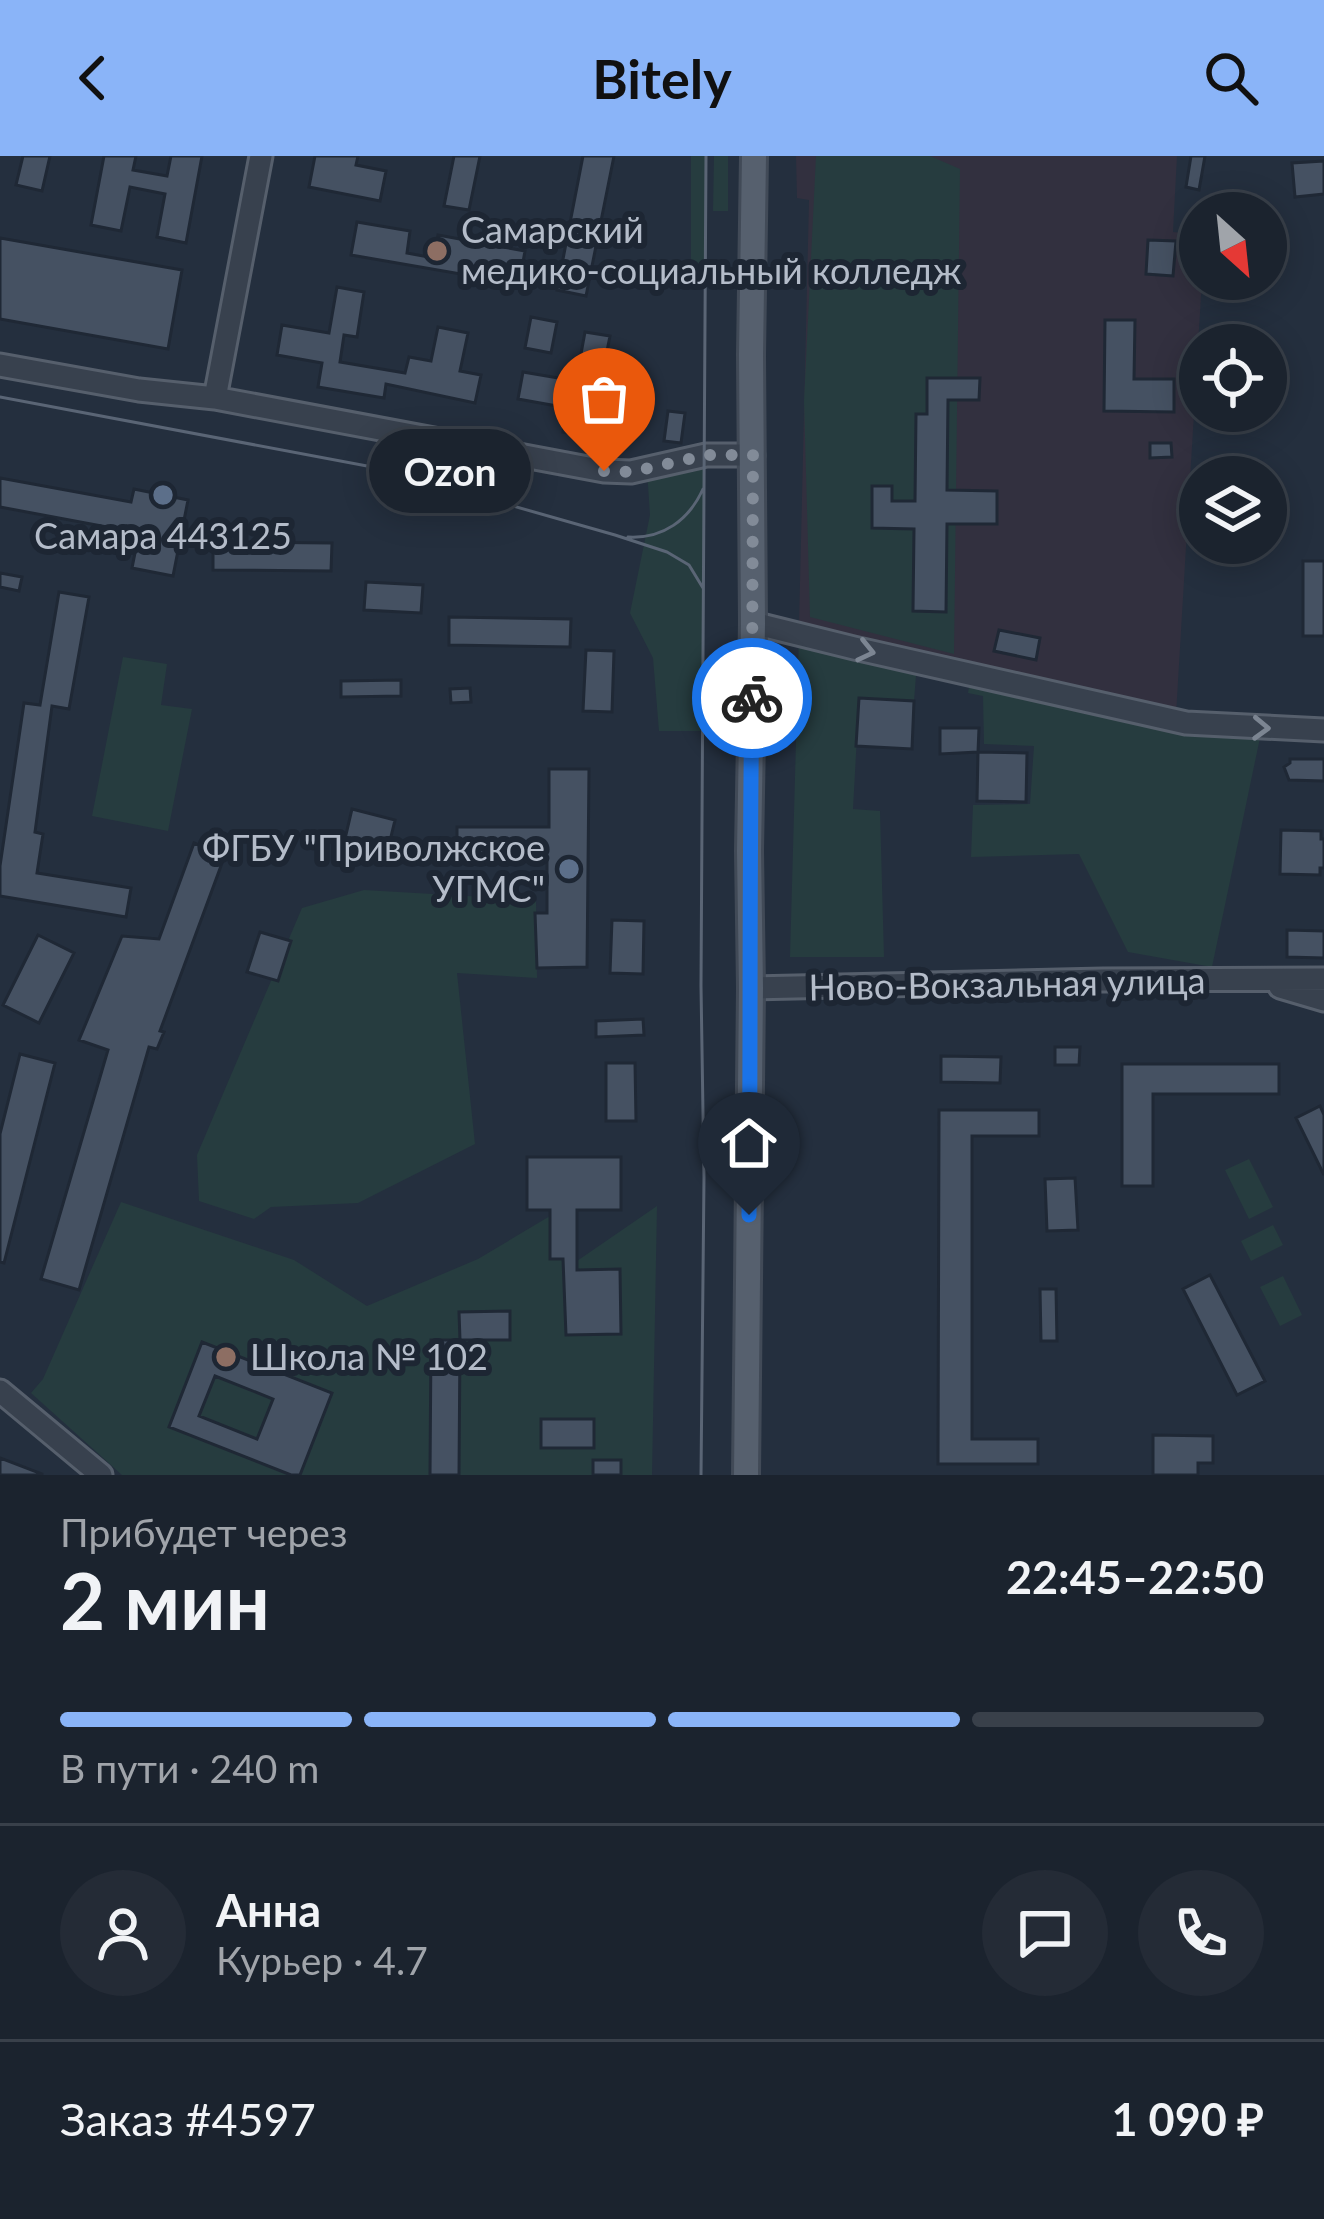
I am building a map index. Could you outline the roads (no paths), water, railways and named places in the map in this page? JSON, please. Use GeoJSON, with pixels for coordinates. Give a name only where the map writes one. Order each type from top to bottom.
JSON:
{"type":"FeatureCollection","features":[{"type":"Feature","properties":{"kind":"main road"},"geometry":{"type":"LineString","coordinates":[[746,1475],[754,156]]}},
{"type":"Feature","properties":{"kind":"street"},"geometry":{"type":"LineString","coordinates":[[215,398],[261,156]]}},
{"type":"Feature","properties":{"kind":"street"},"geometry":{"type":"LineString","coordinates":[[0,365],[139,390],[215,398],[604,471],[632,472],[706,455],[753,455]]}},
{"type":"Feature","properties":{"kind":"street"},"geometry":{"type":"LineString","coordinates":[[753,622],[1186,723],[1324,730]]}},
{"type":"Feature","properties":{"kind":"street","name":"Ново-Вокзальная улица"},"geometry":{"type":"LineString","coordinates":[[751,988],[1324,979]]}},
{"type":"Feature","properties":{"kind":"street","name":"Ново-Вокзальная улица"},"geometry":{"type":"LineString","coordinates":[[1263,981],[1324,1000]]}},
{"type":"Feature","properties":{"kind":"street"},"geometry":{"type":"LineString","coordinates":[[0,1391],[100,1475]]}},
{"type":"Feature","properties":{"kind":"tram line"},"geometry":{"type":"LineString","coordinates":[[701,1475],[706,156]]}},
{"type":"Feature","properties":{"kind":"tram line"},"geometry":{"type":"LineString","coordinates":[[0,397],[383,469],[667,552],[689,565],[703,588]]}},
{"type":"Feature","properties":{"kind":"tram line"},"geometry":{"type":"LineString","coordinates":[[628,537],[653,535],[673,525],[703,489]]}},
{"type":"Feature","properties":{"kind":"place","name":"Самарский медико-социальный колледж"},"geometry":{"type":"Point","coordinates":[437,251]}},
{"type":"Feature","properties":{"kind":"place","name":"Ozon"},"geometry":{"type":"Point","coordinates":[604,471]}},
{"type":"Feature","properties":{"kind":"place","name":"Самара 443125"},"geometry":{"type":"Point","coordinates":[163,495]}},
{"type":"Feature","properties":{"kind":"place","name":"ФГБУ \"Приволжское УГМС\""},"geometry":{"type":"Point","coordinates":[569,869]}},
{"type":"Feature","properties":{"kind":"place","name":"Школа № 102"},"geometry":{"type":"Point","coordinates":[226,1357]}}]}
